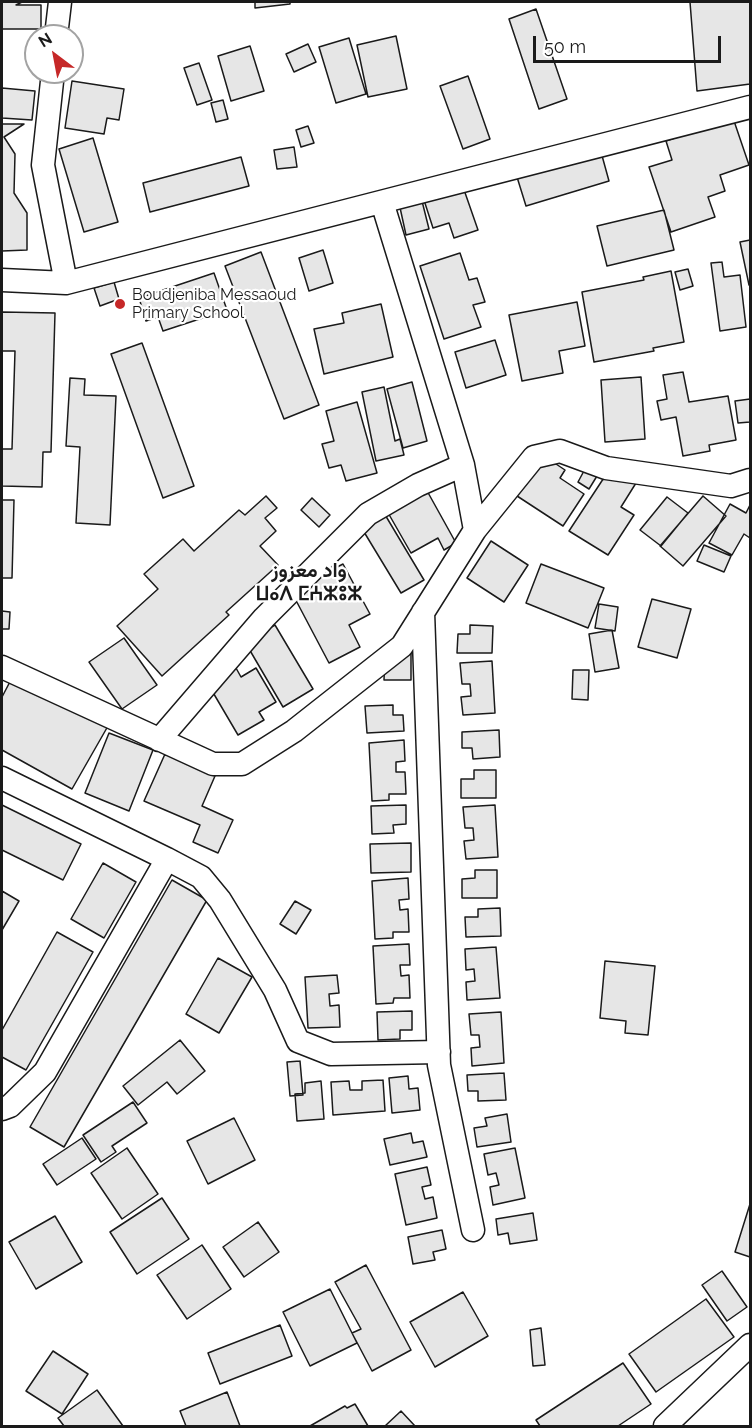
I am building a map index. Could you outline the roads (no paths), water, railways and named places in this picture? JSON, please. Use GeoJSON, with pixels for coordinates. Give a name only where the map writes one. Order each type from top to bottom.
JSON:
{"type":"FeatureCollection","features":[{"type":"Feature","properties":{"kind":"street"},"geometry":{"type":"LineString","coordinates":[[57,24],[60,2]]}},
{"type":"Feature","properties":{"kind":"street"},"geometry":{"type":"LineString","coordinates":[[52,84],[43,165],[66,283]]}},
{"type":"Feature","properties":{"kind":"street"},"geometry":{"type":"LineString","coordinates":[[2,280],[66,283],[750,107]]}},
{"type":"Feature","properties":{"kind":"street"},"geometry":{"type":"LineString","coordinates":[[382,202],[463,465],[475,531]]}},
{"type":"Feature","properties":{"kind":"street"},"geometry":{"type":"LineString","coordinates":[[2,667],[213,764],[242,764],[294,731],[402,646],[475,531],[534,457],[560,451],[606,468],[618,470],[731,486],[750,480]]}},
{"type":"Feature","properties":{"kind":"street"},"geometry":{"type":"LineString","coordinates":[[159,740],[264,618],[368,514],[418,485],[463,465]]}},
{"type":"Feature","properties":{"kind":"street"},"geometry":{"type":"LineString","coordinates":[[423,612],[439,1065],[473,1230]]}},
{"type":"Feature","properties":{"kind":"street"},"geometry":{"type":"LineString","coordinates":[[2,778],[201,877],[220,900],[275,990],[298,1041],[331,1054],[439,1052]]}},
{"type":"Feature","properties":{"kind":"street"},"geometry":{"type":"LineString","coordinates":[[2,1109],[10,1106],[45,1072],[167,859]]}},
{"type":"Feature","properties":{"kind":"street"},"geometry":{"type":"LineString","coordinates":[[665,1426],[750,1345]]}},
{"type":"Feature","properties":{"kind":"place","name":"Boudjeniba Messaoud Primary School"},"geometry":{"type":"Point","coordinates":[120,304]}},
{"type":"Feature","properties":{"kind":"district","name":"واد معزوز ⵡⴰⴷ ⵎⵄⵣⵓⵣ"},"geometry":{"type":"Point","coordinates":[309,582]}}]}
